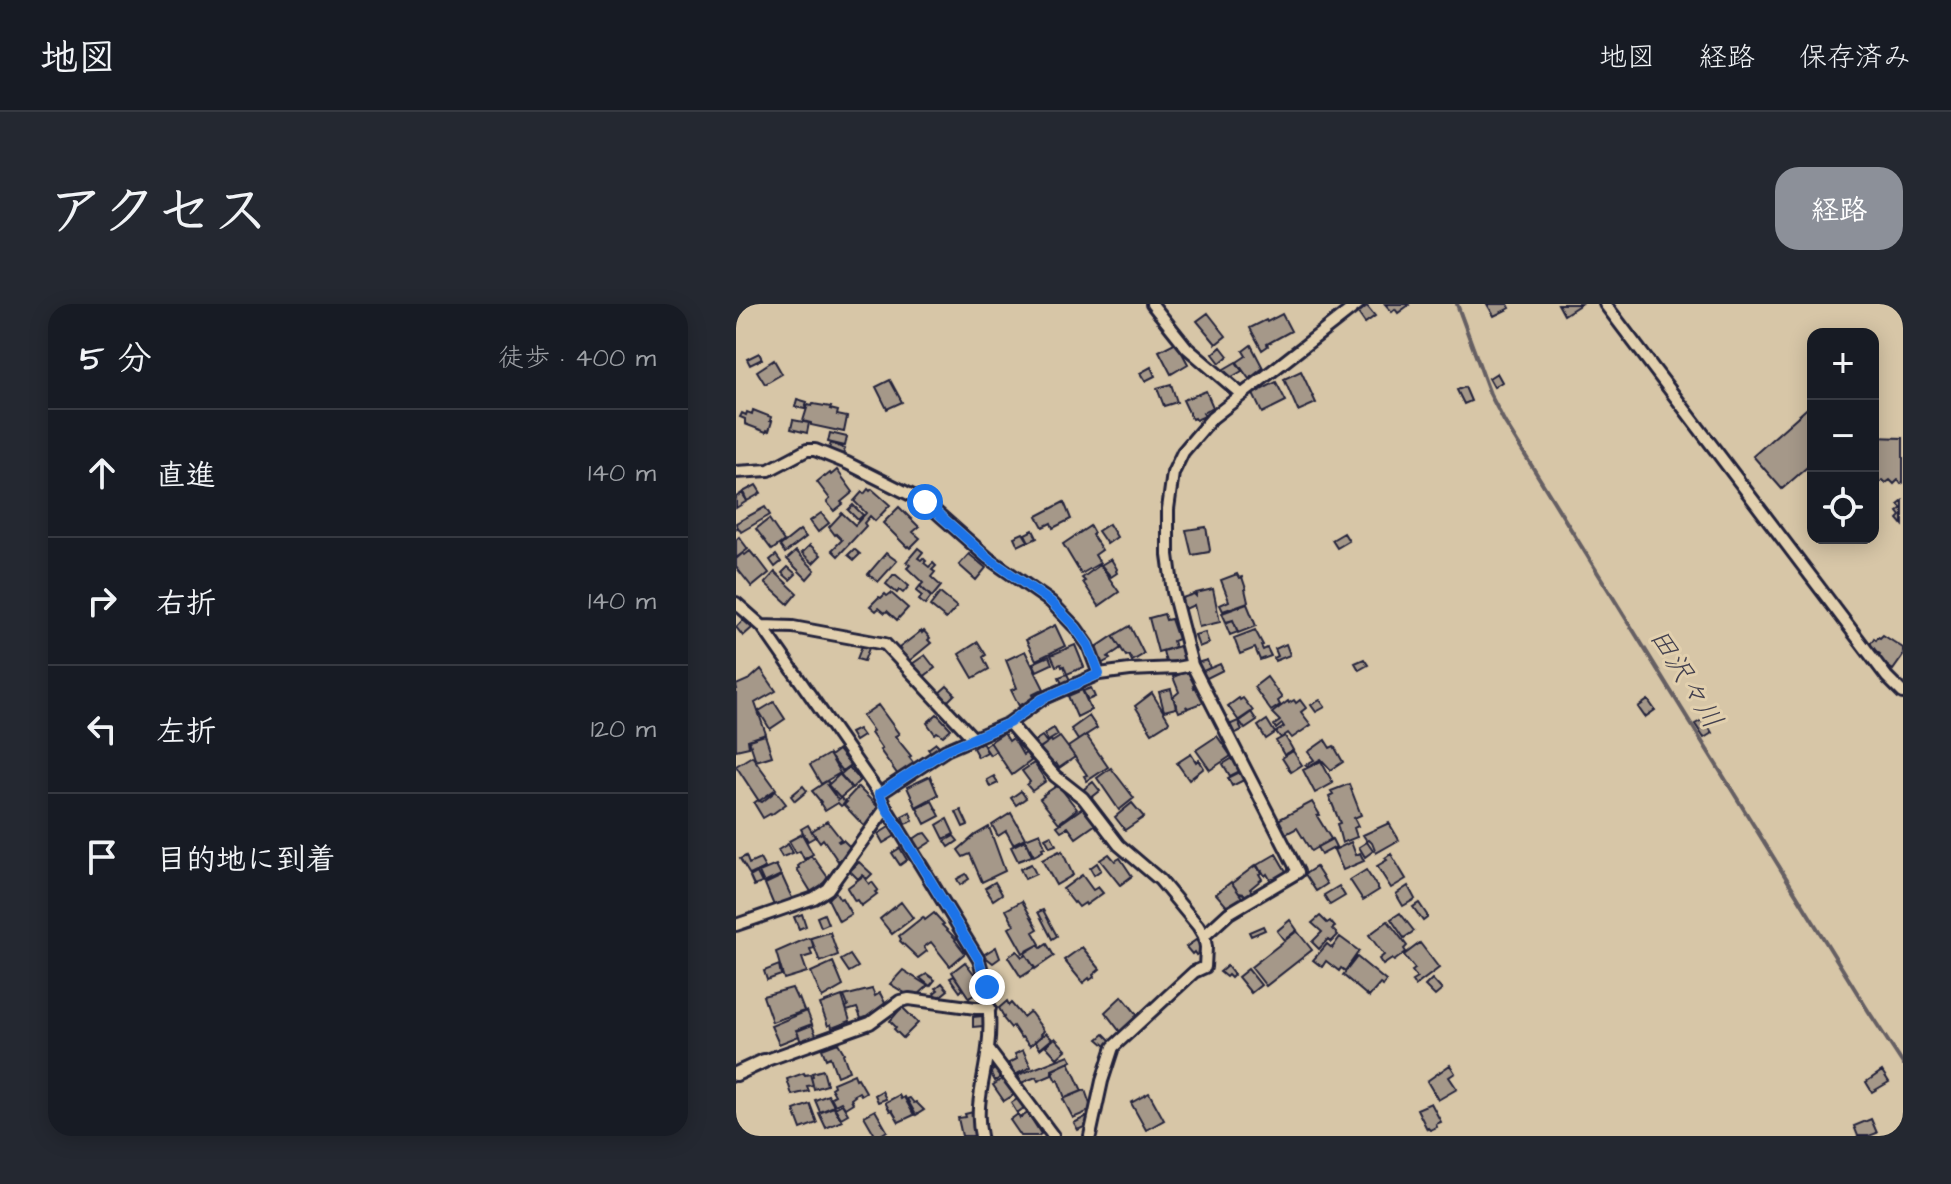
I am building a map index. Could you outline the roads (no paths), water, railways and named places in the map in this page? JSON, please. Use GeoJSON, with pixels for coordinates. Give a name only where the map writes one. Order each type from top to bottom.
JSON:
{"type":"FeatureCollection","features":[{"type":"Feature","properties":{"kind":"street"},"geometry":{"type":"LineString","coordinates":[[1152,304],[1187,348],[1241,394]]}},
{"type":"Feature","properties":{"kind":"street"},"geometry":{"type":"LineString","coordinates":[[1204,936],[1229,913],[1298,872],[1192,665],[1173,592],[1168,555],[1168,509],[1173,473],[1183,452],[1212,418],[1358,304]]}},
{"type":"Feature","properties":{"kind":"street"},"geometry":{"type":"LineString","coordinates":[[1605,304],[1887,677],[1903,693]]}},
{"type":"Feature","properties":{"kind":"street"},"geometry":{"type":"LineString","coordinates":[[736,472],[769,470],[807,450],[815,450],[925,502],[988,558],[1051,602],[1088,645],[1099,674]]}},
{"type":"Feature","properties":{"kind":"street"},"geometry":{"type":"LineString","coordinates":[[736,603],[762,626],[879,794],[979,960],[990,1008],[988,1049],[980,1093],[981,1136]]}},
{"type":"Feature","properties":{"kind":"street"},"geometry":{"type":"LineString","coordinates":[[762,626],[793,627],[885,644],[973,738]]}},
{"type":"Feature","properties":{"kind":"street"},"geometry":{"type":"LineString","coordinates":[[879,794],[946,750],[1009,723],[1042,699],[1099,674],[1192,665]]}},
{"type":"Feature","properties":{"kind":"street"},"geometry":{"type":"LineString","coordinates":[[1009,723],[1055,776],[1083,798],[1119,845],[1160,880],[1204,936],[1205,967],[1194,972],[1113,1047],[1090,1136]]}},
{"type":"Feature","properties":{"kind":"street"},"geometry":{"type":"LineString","coordinates":[[736,925],[814,898],[828,889],[886,808]]}},
{"type":"Feature","properties":{"kind":"street"},"geometry":{"type":"LineString","coordinates":[[736,1074],[870,1023],[900,1001],[909,999],[990,1008]]}},
{"type":"Feature","properties":{"kind":"street"},"geometry":{"type":"LineString","coordinates":[[988,1049],[1053,1136]]}},
{"type":"Feature","properties":{"kind":"waterway","name":"田沢々川"},"geometry":{"type":"LineString","coordinates":[[1457,304],[1490,394],[1504,421],[1903,1064]]}}]}
